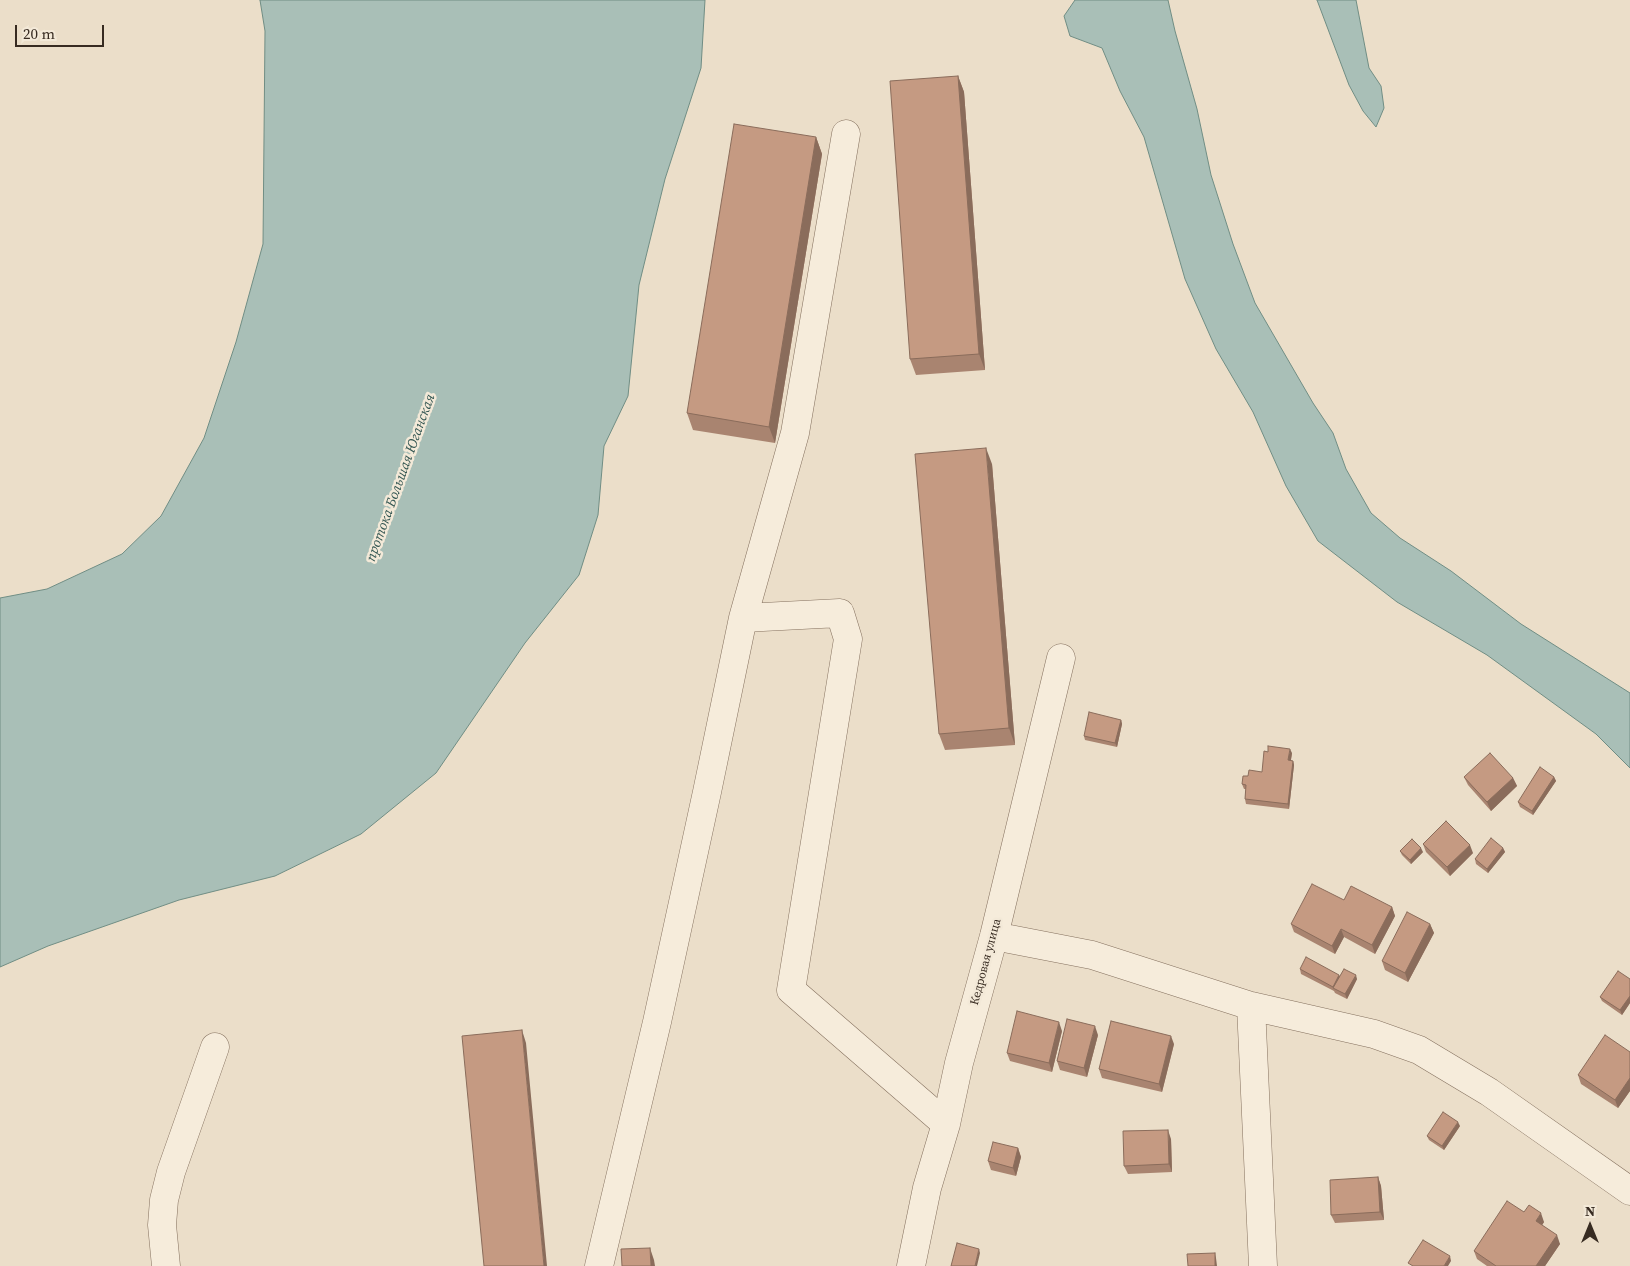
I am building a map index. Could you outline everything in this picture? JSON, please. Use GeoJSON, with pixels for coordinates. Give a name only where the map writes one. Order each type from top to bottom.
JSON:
{"type":"FeatureCollection","features":[{"type":"Feature","properties":{"kind":"street"},"geometry":{"type":"LineString","coordinates":[[599,1266],[657,1022],[743,618],[795,433],[846,134]]}},
{"type":"Feature","properties":{"kind":"street"},"geometry":{"type":"LineString","coordinates":[[743,618],[840,614],[848,639],[791,990],[946,1124]]}},
{"type":"Feature","properties":{"kind":"street","name":"Кедровая улица"},"geometry":{"type":"LineString","coordinates":[[911,1266],[927,1188],[946,1124],[960,1063],[994,936],[1061,658]]}},
{"type":"Feature","properties":{"kind":"street"},"geometry":{"type":"LineString","coordinates":[[994,936],[1092,955],[1251,1006],[1374,1034],[1419,1050],[1489,1092],[1630,1191]]}},
{"type":"Feature","properties":{"kind":"street"},"geometry":{"type":"LineString","coordinates":[[1251,1006],[1262,1266]]}},
{"type":"Feature","properties":{"kind":"street"},"geometry":{"type":"LineString","coordinates":[[166,1266],[162,1225],[164,1200],[171,1172],[215,1047]]}},
{"type":"Feature","properties":{"kind":"water","name":"протока Большая Юганская"},"geometry":{"type":"Polygon","coordinates":[[[260,0],[705,0],[701,68],[665,179],[639,285],[628,396],[604,446],[598,515],[579,575],[525,643],[436,773],[361,834],[275,876],[179,900],[48,946],[0,967],[0,598],[47,589],[122,554],[161,516],[204,438],[236,342],[263,244],[265,31],[260,0]]]}},
{"type":"Feature","properties":{"kind":"water"},"geometry":{"type":"Polygon","coordinates":[[[1075,0],[1168,0],[1197,109],[1211,175],[1233,244],[1255,303],[1313,403],[1333,433],[1346,469],[1371,513],[1400,538],[1451,571],[1521,624],[1630,693],[1630,768],[1596,734],[1487,655],[1397,602],[1318,541],[1286,486],[1253,412],[1216,349],[1185,279],[1144,137],[1120,91],[1102,48],[1070,36],[1064,16],[1075,0]]]}},
{"type":"Feature","properties":{"kind":"water"},"geometry":{"type":"Polygon","coordinates":[[[1317,0],[1356,0],[1369,68],[1381,86],[1384,108],[1376,127],[1363,111],[1349,85],[1317,0]]]}},
{"type":"Feature","properties":{"kind":"building"},"geometry":{"type":"Polygon","coordinates":[[[958,76],[979,354],[910,359],[890,81],[958,76]]]}},
{"type":"Feature","properties":{"kind":"building"},"geometry":{"type":"Polygon","coordinates":[[[734,124],[816,137],[769,427],[687,413],[734,124]]]}},
{"type":"Feature","properties":{"kind":"building"},"geometry":{"type":"Polygon","coordinates":[[[986,448],[1009,728],[939,734],[915,454],[986,448]]]}},
{"type":"Feature","properties":{"kind":"building"},"geometry":{"type":"Polygon","coordinates":[[[1089,712],[1121,720],[1115,743],[1084,736],[1089,712]]]}},
{"type":"Feature","properties":{"kind":"building"},"geometry":{"type":"Polygon","coordinates":[[[1268,746],[1290,749],[1288,760],[1293,761],[1288,804],[1245,799],[1246,785],[1242,784],[1243,776],[1248,776],[1249,770],[1262,772],[1264,751],[1268,752],[1268,746]]]}},
{"type":"Feature","properties":{"kind":"building"},"geometry":{"type":"Polygon","coordinates":[[[1490,753],[1513,778],[1487,802],[1464,777],[1490,753]]]}},
{"type":"Feature","properties":{"kind":"building"},"geometry":{"type":"Polygon","coordinates":[[[1540,767],[1554,777],[1532,811],[1518,802],[1540,767]]]}},
{"type":"Feature","properties":{"kind":"building"},"geometry":{"type":"Polygon","coordinates":[[[1446,821],[1470,845],[1447,867],[1423,844],[1446,821]]]}},
{"type":"Feature","properties":{"kind":"building"},"geometry":{"type":"Polygon","coordinates":[[[1491,838],[1503,848],[1487,869],[1475,859],[1491,838]]]}},
{"type":"Feature","properties":{"kind":"building"},"geometry":{"type":"Polygon","coordinates":[[[1412,839],[1421,848],[1410,860],[1400,851],[1412,839]]]}},
{"type":"Feature","properties":{"kind":"building"},"geometry":{"type":"Polygon","coordinates":[[[1312,884],[1344,900],[1351,886],[1392,907],[1372,945],[1341,929],[1332,946],[1291,924],[1312,884]]]}},
{"type":"Feature","properties":{"kind":"building"},"geometry":{"type":"Polygon","coordinates":[[[1407,912],[1430,924],[1405,973],[1382,961],[1407,912]]]}},
{"type":"Feature","properties":{"kind":"building"},"geometry":{"type":"Polygon","coordinates":[[[1306,957],[1339,975],[1333,987],[1300,969],[1306,957]]]}},
{"type":"Feature","properties":{"kind":"building"},"geometry":{"type":"Polygon","coordinates":[[[1344,969],[1356,975],[1345,994],[1333,988],[1344,969]]]}},
{"type":"Feature","properties":{"kind":"building"},"geometry":{"type":"Polygon","coordinates":[[[1618,971],[1630,979],[1630,996],[1620,1010],[1600,997],[1618,971]]]}},
{"type":"Feature","properties":{"kind":"building"},"geometry":{"type":"Polygon","coordinates":[[[1017,1011],[1059,1022],[1049,1063],[1007,1053],[1017,1011]]]}},
{"type":"Feature","properties":{"kind":"building"},"geometry":{"type":"Polygon","coordinates":[[[1067,1019],[1095,1026],[1084,1068],[1057,1061],[1067,1019]]]}},
{"type":"Feature","properties":{"kind":"building"},"geometry":{"type":"Polygon","coordinates":[[[1111,1021],[1171,1036],[1159,1084],[1099,1069],[1111,1021]]]}},
{"type":"Feature","properties":{"kind":"building"},"geometry":{"type":"Polygon","coordinates":[[[522,1030],[544,1266],[484,1266],[462,1036],[522,1030]]]}},
{"type":"Feature","properties":{"kind":"building"},"geometry":{"type":"Polygon","coordinates":[[[1605,1035],[1630,1052],[1630,1078],[1615,1100],[1578,1075],[1605,1035]]]}},
{"type":"Feature","properties":{"kind":"building"},"geometry":{"type":"Polygon","coordinates":[[[1443,1112],[1458,1122],[1442,1146],[1427,1136],[1443,1112]]]}},
{"type":"Feature","properties":{"kind":"building"},"geometry":{"type":"Polygon","coordinates":[[[1168,1130],[1169,1164],[1124,1166],[1123,1131],[1168,1130]]]}},
{"type":"Feature","properties":{"kind":"building"},"geometry":{"type":"Polygon","coordinates":[[[993,1142],[1018,1148],[1013,1168],[988,1161],[993,1142]]]}},
{"type":"Feature","properties":{"kind":"building"},"geometry":{"type":"Polygon","coordinates":[[[1378,1177],[1380,1212],[1331,1215],[1330,1180],[1378,1177]]]}},
{"type":"Feature","properties":{"kind":"building"},"geometry":{"type":"Polygon","coordinates":[[[1507,1201],[1524,1212],[1529,1205],[1541,1213],[1536,1221],[1557,1235],[1536,1266],[1496,1266],[1474,1251],[1507,1201]]]}},
{"type":"Feature","properties":{"kind":"building"},"geometry":{"type":"Polygon","coordinates":[[[1423,1240],[1450,1256],[1444,1266],[1413,1266],[1408,1263],[1423,1240]]]}},
{"type":"Feature","properties":{"kind":"building"},"geometry":{"type":"Polygon","coordinates":[[[957,1243],[979,1249],[975,1266],[951,1266],[957,1243]]]}},
{"type":"Feature","properties":{"kind":"building"},"geometry":{"type":"Polygon","coordinates":[[[650,1248],[651,1266],[622,1266],[621,1249],[650,1248]]]}},
{"type":"Feature","properties":{"kind":"building"},"geometry":{"type":"Polygon","coordinates":[[[1215,1253],[1215,1266],[1188,1266],[1187,1254],[1215,1253]]]}}]}
